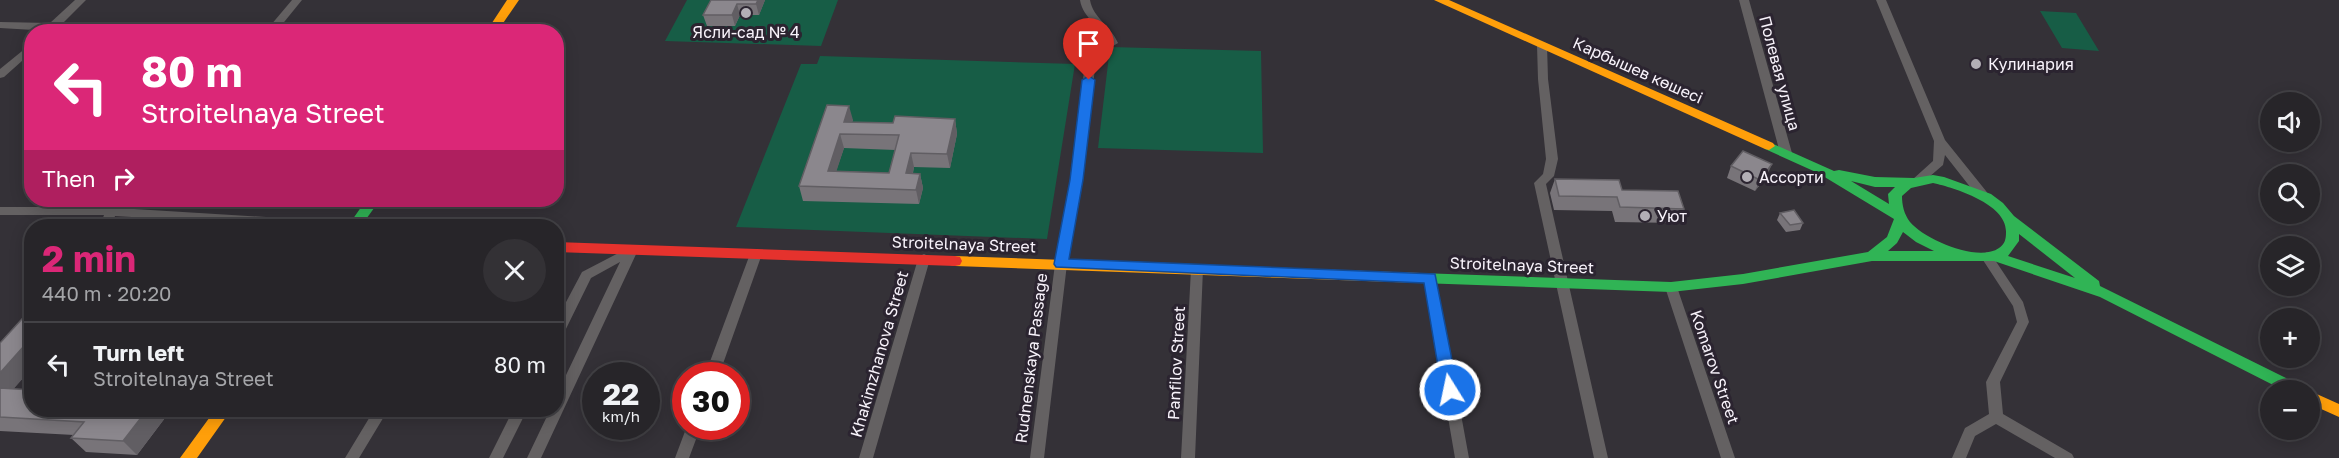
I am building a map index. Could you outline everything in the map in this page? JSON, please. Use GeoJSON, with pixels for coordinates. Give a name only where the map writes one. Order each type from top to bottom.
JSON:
{"type":"FeatureCollection","features":[{"type":"Feature","properties":{"kind":"street"},"geometry":{"type":"LineString","coordinates":[[55,24],[81,0]]}},
{"type":"Feature","properties":{"kind":"street"},"geometry":{"type":"LineString","coordinates":[[277,24],[297,0]]}},
{"type":"Feature","properties":{"kind":"street"},"geometry":{"type":"LineString","coordinates":[[496,24],[513,0]]}},
{"type":"Feature","properties":{"kind":"street","name":"Rudnenskaya Passage"},"geometry":{"type":"LineString","coordinates":[[1037,458],[1061,264],[1076,180],[1092,48],[1104,47],[1113,43],[1109,33],[1090,16],[1085,8],[1085,0]]}},
{"type":"Feature","properties":{"kind":"street","name":"Карбышев көшесі"},"geometry":{"type":"LineString","coordinates":[[1440,0],[1823,170]]}},
{"type":"Feature","properties":{"kind":"street","name":"Полевая улица"},"geometry":{"type":"LineString","coordinates":[[1744,0],[1786,153]]}},
{"type":"Feature","properties":{"kind":"street"},"geometry":{"type":"LineString","coordinates":[[1881,0],[1940,141],[1982,194]]}},
{"type":"Feature","properties":{"kind":"street"},"geometry":{"type":"LineString","coordinates":[[0,25],[24,27]]}},
{"type":"Feature","properties":{"kind":"street"},"geometry":{"type":"LineString","coordinates":[[1542,45],[1551,159],[1548,176],[1540,183],[1601,458]]}},
{"type":"Feature","properties":{"kind":"street"},"geometry":{"type":"LineString","coordinates":[[0,75],[24,53]]}},
{"type":"Feature","properties":{"kind":"street"},"geometry":{"type":"LineString","coordinates":[[1872,256],[1892,240],[1899,218],[1894,204],[1895,195],[1901,187],[1914,181],[1939,162],[1940,141]]}},
{"type":"Feature","properties":{"kind":"street"},"geometry":{"type":"LineString","coordinates":[[1823,170],[1875,182],[1949,181],[1982,194],[1998,205],[2008,218],[2012,226],[2012,241],[2002,252],[1990,256],[2019,305],[2023,322],[1993,382],[1996,417]]}},
{"type":"Feature","properties":{"kind":"street"},"geometry":{"type":"LineString","coordinates":[[1823,170],[1899,218],[1924,243],[1958,256]]}},
{"type":"Feature","properties":{"kind":"street"},"geometry":{"type":"LineString","coordinates":[[108,219],[112,207]]}},
{"type":"Feature","properties":{"kind":"street"},"geometry":{"type":"LineString","coordinates":[[0,211],[109,212],[228,219]]}},
{"type":"Feature","properties":{"kind":"street"},"geometry":{"type":"LineString","coordinates":[[2008,218],[2105,293],[2277,380]]}},
{"type":"Feature","properties":{"kind":"street","name":"Stroitelnaya Street"},"geometry":{"type":"LineString","coordinates":[[564,247],[1671,287],[1743,279],[1872,256],[1990,256],[2105,293]]}},
{"type":"Feature","properties":{"kind":"street"},"geometry":{"type":"LineString","coordinates":[[564,319],[586,275],[632,250]]}},
{"type":"Feature","properties":{"kind":"street"},"geometry":{"type":"LineString","coordinates":[[564,394],[632,250]]}},
{"type":"Feature","properties":{"kind":"street"},"geometry":{"type":"LineString","coordinates":[[717,362],[756,254]]}},
{"type":"Feature","properties":{"kind":"street","name":"Khakimzhanova Street"},"geometry":{"type":"LineString","coordinates":[[866,458],[924,259]]}},
{"type":"Feature","properties":{"kind":"street","name":"Panfilov Street"},"geometry":{"type":"LineString","coordinates":[[1188,458],[1197,269]]}},
{"type":"Feature","properties":{"kind":"street"},"geometry":{"type":"LineString","coordinates":[[1430,278],[1462,458]]}},
{"type":"Feature","properties":{"kind":"street","name":"Komarov Street"},"geometry":{"type":"LineString","coordinates":[[1671,287],[1728,458]]}},
{"type":"Feature","properties":{"kind":"street"},"geometry":{"type":"LineString","coordinates":[[2320,402],[2339,411]]}},
{"type":"Feature","properties":{"kind":"street"},"geometry":{"type":"LineString","coordinates":[[188,458],[218,417]]}},
{"type":"Feature","properties":{"kind":"street"},"geometry":{"type":"LineString","coordinates":[[352,458],[377,417]]}},
{"type":"Feature","properties":{"kind":"street"},"geometry":{"type":"LineString","coordinates":[[496,458],[516,417]]}},
{"type":"Feature","properties":{"kind":"street"},"geometry":{"type":"LineString","coordinates":[[534,458],[553,417]]}},
{"type":"Feature","properties":{"kind":"street"},"geometry":{"type":"LineString","coordinates":[[1959,458],[1970,432],[1996,417]]}},
{"type":"Feature","properties":{"kind":"street"},"geometry":{"type":"LineString","coordinates":[[1996,417],[2067,458]]}},
{"type":"Feature","properties":{"kind":"street"},"geometry":{"type":"LineString","coordinates":[[682,458],[689,440]]}},
{"type":"Feature","properties":{"kind":"green space"},"geometry":{"type":"Polygon","coordinates":[[[687,0],[838,0],[821,46],[665,41],[687,0]]]}},
{"type":"Feature","properties":{"kind":"green space"},"geometry":{"type":"Polygon","coordinates":[[[2040,11],[2076,13],[2099,51],[2062,48],[2040,11]]]}},
{"type":"Feature","properties":{"kind":"green space"},"geometry":{"type":"Polygon","coordinates":[[[1110,47],[1261,51],[1263,153],[1098,148],[1110,47]]]}},
{"type":"Feature","properties":{"kind":"green space"},"geometry":{"type":"Polygon","coordinates":[[[820,56],[1075,64],[1047,239],[736,227],[801,64],[817,64],[820,56]]]}},
{"type":"Feature","properties":{"kind":"building"},"geometry":{"type":"Polygon","coordinates":[[[711,0],[758,0],[756,4],[737,4],[732,15],[703,15],[711,0]]]}},
{"type":"Feature","properties":{"kind":"building"},"geometry":{"type":"Polygon","coordinates":[[[827,105],[849,106],[844,122],[893,123],[895,116],[955,119],[947,154],[911,153],[906,173],[920,174],[916,190],[799,186],[827,105]],[[840,134],[828,171],[889,173],[899,135],[840,134]]]}},
{"type":"Feature","properties":{"kind":"building"},"geometry":{"type":"Polygon","coordinates":[[[1743,151],[1772,164],[1760,180],[1731,166],[1743,151]]]}},
{"type":"Feature","properties":{"kind":"building"},"geometry":{"type":"Polygon","coordinates":[[[1555,179],[1619,180],[1622,190],[1678,191],[1684,209],[1620,207],[1617,197],[1559,196],[1555,179]]]}},
{"type":"Feature","properties":{"kind":"building"},"geometry":{"type":"Polygon","coordinates":[[[1794,210],[1803,223],[1790,225],[1780,213],[1794,210]]]}},
{"type":"Feature","properties":{"kind":"building"},"geometry":{"type":"Polygon","coordinates":[[[24,317],[24,346],[0,373],[0,343],[24,317]]]}},
{"type":"Feature","properties":{"kind":"building"},"geometry":{"type":"Polygon","coordinates":[[[0,388],[24,390],[24,417],[142,417],[123,441],[71,438],[84,422],[0,417],[0,388]]]}},
{"type":"Feature","properties":{"kind":"traffic: fast"},"geometry":{"type":"LineString","coordinates":[[1769,146],[1823,170],[1897,215]]}},
{"type":"Feature","properties":{"kind":"traffic: fast"},"geometry":{"type":"LineString","coordinates":[[1839,174],[1875,182],[1911,182]]}},
{"type":"Feature","properties":{"kind":"traffic: fast"},"geometry":{"type":"LineString","coordinates":[[1933,179],[1972,190],[1998,206],[2008,217],[2013,228],[2012,241],[2006,251],[1996,256],[1983,258],[1955,253],[1930,244],[1910,230],[1898,214],[1895,194],[1907,184],[1933,179]]}},
{"type":"Feature","properties":{"kind":"traffic: fast"},"geometry":{"type":"LineString","coordinates":[[359,219],[368,207]]}},
{"type":"Feature","properties":{"kind":"traffic: fast"},"geometry":{"type":"LineString","coordinates":[[2008,218],[2094,285]]}},
{"type":"Feature","properties":{"kind":"traffic: fast"},"geometry":{"type":"LineString","coordinates":[[1872,256],[1892,240],[1901,222]]}},
{"type":"Feature","properties":{"kind":"traffic: fast"},"geometry":{"type":"LineString","coordinates":[[1420,278],[1671,287],[1743,279],[1872,256],[1958,256]]}},
{"type":"Feature","properties":{"kind":"traffic: fast"},"geometry":{"type":"LineString","coordinates":[[1993,256],[2105,293],[2277,380]]}},
{"type":"Feature","properties":{"kind":"traffic: slow"},"geometry":{"type":"LineString","coordinates":[[496,24],[513,0]]}},
{"type":"Feature","properties":{"kind":"traffic: slow"},"geometry":{"type":"LineString","coordinates":[[1440,0],[1769,146]]}},
{"type":"Feature","properties":{"kind":"traffic: slow"},"geometry":{"type":"LineString","coordinates":[[955,261],[1420,278]]}},
{"type":"Feature","properties":{"kind":"traffic: slow"},"geometry":{"type":"LineString","coordinates":[[2320,402],[2339,411]]}},
{"type":"Feature","properties":{"kind":"traffic: slow"},"geometry":{"type":"LineString","coordinates":[[188,458],[218,417]]}},
{"type":"Feature","properties":{"kind":"traffic: jam"},"geometry":{"type":"LineString","coordinates":[[564,247],[955,261]]}},
{"type":"Feature","properties":{"kind":"place","name":"Ясли-сад № 4"},"geometry":{"type":"Point","coordinates":[746,13]}},
{"type":"Feature","properties":{"kind":"place","name":"Кулинария"},"geometry":{"type":"Point","coordinates":[1976,64]}},
{"type":"Feature","properties":{"kind":"place","name":"Ассорти"},"geometry":{"type":"Point","coordinates":[1747,177]}},
{"type":"Feature","properties":{"kind":"place","name":"Уют"},"geometry":{"type":"Point","coordinates":[1645,216]}},
{"type":"Feature","properties":{"kind":"route"},"geometry":{"type":"LineString","coordinates":[[1089,80],[1076,180],[1061,264],[1430,278],[1450,390]]}}]}
